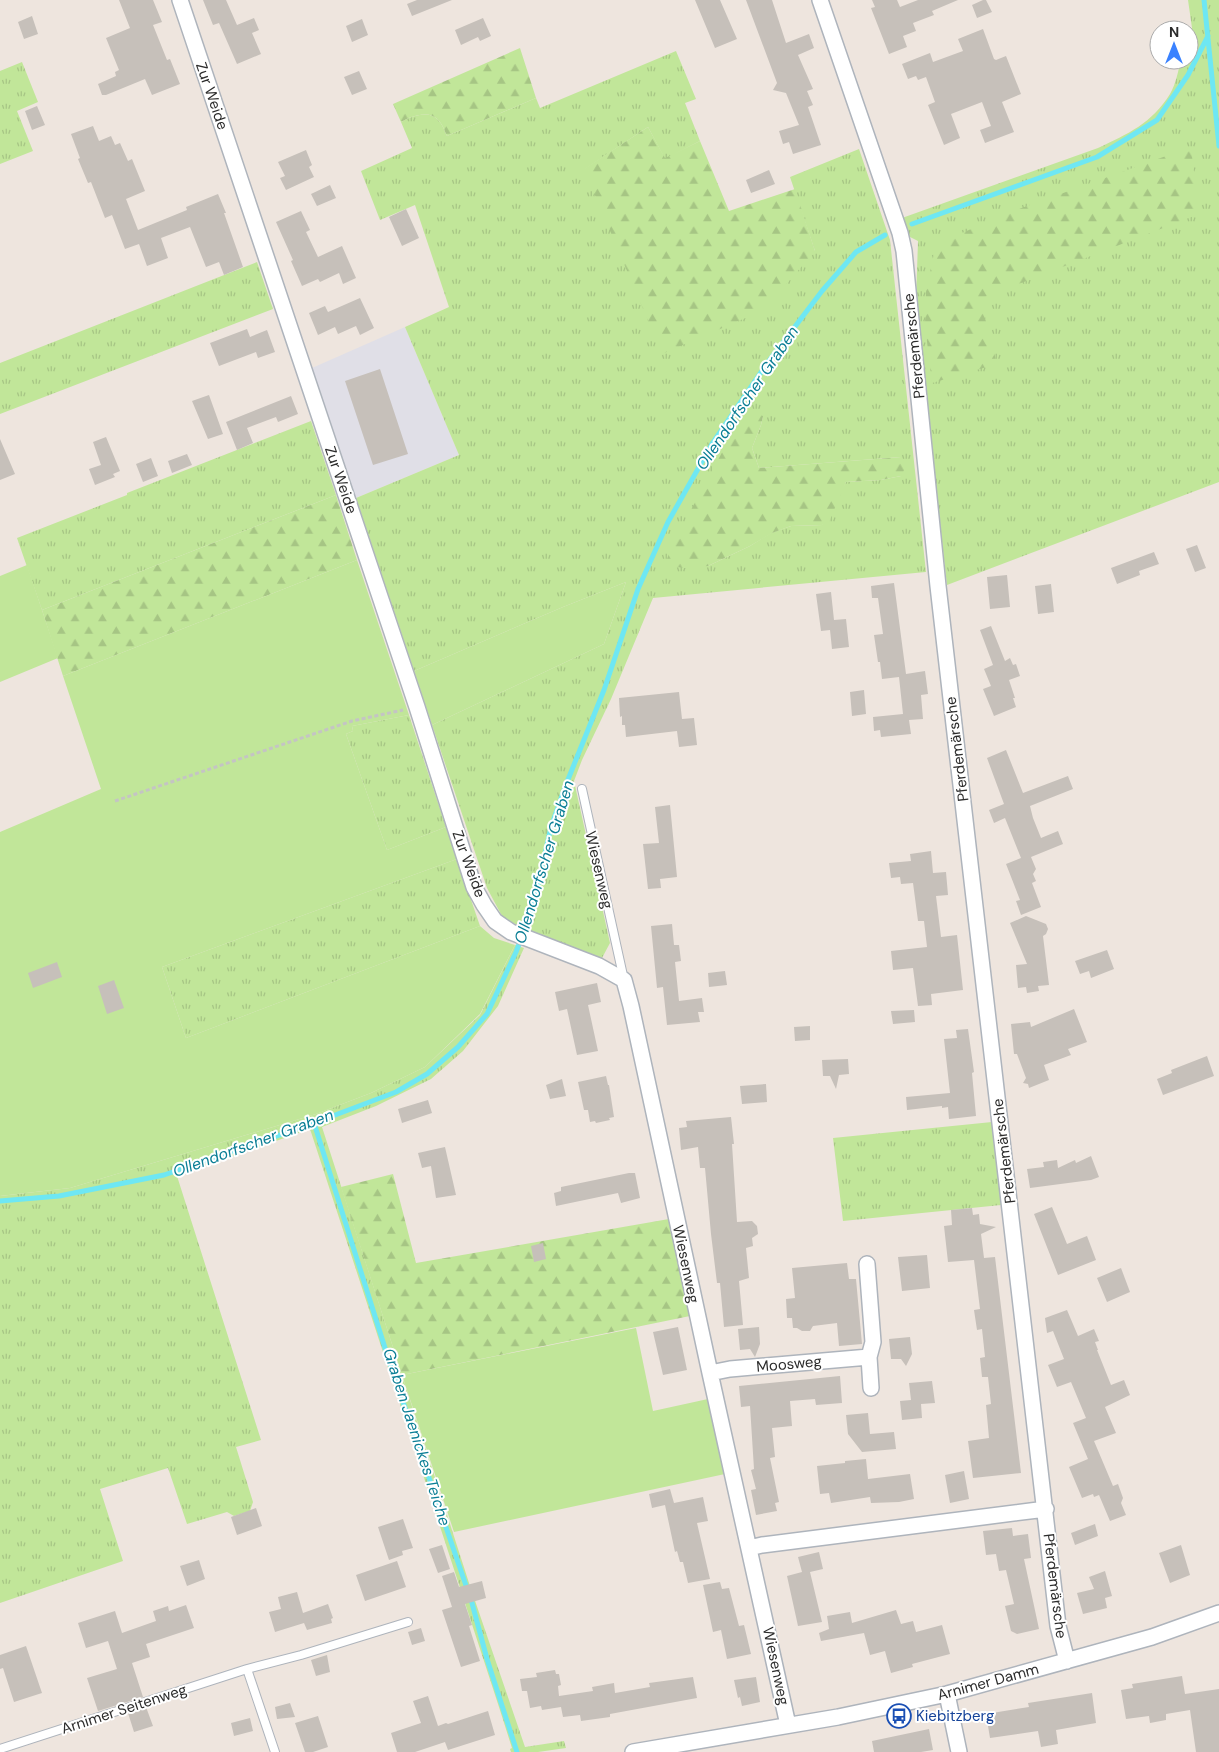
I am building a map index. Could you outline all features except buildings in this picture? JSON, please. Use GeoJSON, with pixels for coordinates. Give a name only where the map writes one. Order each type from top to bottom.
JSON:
{"type":"FeatureCollection","features":[{"type":"Feature","properties":{"kind":"street","name":"Zur Weide"},"geometry":{"type":"LineString","coordinates":[[180,0],[417,707],[474,886],[495,921],[511,932],[599,966],[624,980]]}},
{"type":"Feature","properties":{"kind":"street","name":"Pferdemärsche"},"geometry":{"type":"LineString","coordinates":[[820,0],[900,233],[904,250],[938,586],[1058,1626],[1067,1661]]}},
{"type":"Feature","properties":{"kind":"street","name":"Wiesenweg"},"geometry":{"type":"LineString","coordinates":[[624,980],[788,1725]]}},
{"type":"Feature","properties":{"kind":"street"},"geometry":{"type":"LineString","coordinates":[[867,1264],[874,1342],[869,1357],[871,1388]]}},
{"type":"Feature","properties":{"kind":"street","name":"Moosweg"},"geometry":{"type":"LineString","coordinates":[[710,1373],[730,1369],[869,1357]]}},
{"type":"Feature","properties":{"kind":"street"},"geometry":{"type":"LineString","coordinates":[[750,1548],[1046,1510]]}},
{"type":"Feature","properties":{"kind":"street","name":"Arnimer Damm"},"geometry":{"type":"LineString","coordinates":[[633,1752],[838,1717],[947,1694],[1152,1637],[1219,1613]]}},
{"type":"Feature","properties":{"kind":"street"},"geometry":{"type":"LineString","coordinates":[[947,1694],[959,1752]]}},
{"type":"Feature","properties":{"kind":"lane","name":"Wiesenweg"},"geometry":{"type":"LineString","coordinates":[[582,790],[624,980]]}},
{"type":"Feature","properties":{"kind":"lane","name":"Arnimer Seitenweg"},"geometry":{"type":"LineString","coordinates":[[0,1749],[247,1669],[301,1655],[408,1622]]}},
{"type":"Feature","properties":{"kind":"lane"},"geometry":{"type":"LineString","coordinates":[[247,1669],[275,1752]]}},
{"type":"Feature","properties":{"kind":"path"},"geometry":{"type":"LineString","coordinates":[[115,801],[352,721],[417,707]]}},
{"type":"Feature","properties":{"kind":"shaded area"},"geometry":{"type":"Polygon","coordinates":[[[405,327],[459,455],[356,498],[312,368],[405,327]]]}},
{"type":"Feature","properties":{"kind":"green space"},"geometry":{"type":"Polygon","coordinates":[[[1188,0],[1219,0],[1219,482],[947,585],[916,300],[918,241],[908,236],[902,218],[1098,148],[1138,127],[1163,104],[1170,94],[1178,70],[1199,70],[1199,20],[1191,20],[1188,0]]]}},
{"type":"Feature","properties":{"kind":"green space"},"geometry":{"type":"Polygon","coordinates":[[[520,48],[536,98],[447,136],[443,126],[431,115],[415,116],[401,122],[393,104],[520,48]]]}},
{"type":"Feature","properties":{"kind":"green space"},"geometry":{"type":"Polygon","coordinates":[[[676,51],[696,99],[685,103],[700,141],[665,159],[648,127],[585,169],[815,251],[790,177],[859,149],[890,240],[926,572],[653,598],[574,781],[610,943],[602,958],[595,959],[503,918],[487,888],[432,725],[604,644],[626,582],[414,671],[356,498],[459,455],[405,327],[449,307],[415,205],[380,220],[361,171],[412,148],[401,122],[410,118],[426,114],[431,115],[442,124],[447,136],[536,98],[540,108],[676,51]],[[763,416],[708,566],[750,546],[771,533],[791,526],[822,525],[846,482],[881,480],[901,476],[901,457],[759,468],[752,448],[763,416]]]}},
{"type":"Feature","properties":{"kind":"green space"},"geometry":{"type":"Polygon","coordinates":[[[22,62],[38,102],[17,111],[33,151],[0,164],[0,71],[22,62]]]}},
{"type":"Feature","properties":{"kind":"green space"},"geometry":{"type":"Polygon","coordinates":[[[648,127],[665,158],[700,141],[729,211],[795,189],[815,251],[764,310],[662,354],[584,169],[648,127]]]}},
{"type":"Feature","properties":{"kind":"green space"},"geometry":{"type":"Polygon","coordinates":[[[1191,147],[1199,214],[980,299],[997,364],[932,383],[925,325],[926,291],[936,244],[1016,210],[1191,147]]]}},
{"type":"Feature","properties":{"kind":"green space"},"geometry":{"type":"Polygon","coordinates":[[[257,262],[273,309],[0,414],[0,363],[257,262]]]}},
{"type":"Feature","properties":{"kind":"green space"},"geometry":{"type":"Polygon","coordinates":[[[745,410],[763,416],[752,448],[759,468],[901,457],[906,467],[901,476],[881,480],[846,482],[829,522],[822,525],[791,526],[772,533],[708,566],[684,568],[665,565],[672,545],[745,410]]]}},
{"type":"Feature","properties":{"kind":"green space"},"geometry":{"type":"Polygon","coordinates":[[[311,421],[336,495],[42,610],[17,538],[311,421]]]}},
{"type":"Feature","properties":{"kind":"green space"},"geometry":{"type":"Polygon","coordinates":[[[336,495],[357,560],[63,676],[42,610],[336,495]]]}},
{"type":"Feature","properties":{"kind":"green space"},"geometry":{"type":"Polygon","coordinates":[[[357,560],[409,715],[352,726],[353,731],[346,734],[387,850],[446,827],[457,859],[162,967],[186,1038],[480,926],[494,938],[515,945],[480,1014],[425,1067],[371,1093],[316,1114],[70,1188],[0,1196],[0,832],[101,789],[63,676],[357,560]]]}},
{"type":"Feature","properties":{"kind":"green space"},"geometry":{"type":"Polygon","coordinates":[[[27,565],[58,658],[0,682],[0,576],[27,565]]]}},
{"type":"Feature","properties":{"kind":"green space"},"geometry":{"type":"Polygon","coordinates":[[[626,582],[604,644],[432,725],[414,671],[626,582]]]}},
{"type":"Feature","properties":{"kind":"green space"},"geometry":{"type":"Polygon","coordinates":[[[409,715],[446,827],[387,850],[346,734],[353,731],[352,726],[409,715]]]}},
{"type":"Feature","properties":{"kind":"green space"},"geometry":{"type":"Polygon","coordinates":[[[457,859],[480,926],[186,1038],[162,967],[457,859]]]}},
{"type":"Feature","properties":{"kind":"green space"},"geometry":{"type":"Polygon","coordinates":[[[515,945],[524,948],[498,1006],[463,1051],[431,1079],[376,1106],[322,1127],[470,1586],[525,1747],[564,1741],[566,1748],[538,1752],[511,1752],[510,1749],[512,1748],[499,1707],[310,1129],[177,1176],[261,1440],[236,1447],[253,1502],[250,1511],[234,1516],[227,1512],[187,1524],[168,1468],[100,1489],[123,1561],[0,1603],[0,1196],[70,1188],[316,1114],[371,1093],[425,1067],[480,1015],[515,945]]]}},
{"type":"Feature","properties":{"kind":"green space"},"geometry":{"type":"Polygon","coordinates":[[[992,1122],[1001,1205],[843,1221],[833,1138],[992,1122]]]}},
{"type":"Feature","properties":{"kind":"green space"},"geometry":{"type":"Polygon","coordinates":[[[393,1174],[416,1263],[669,1219],[690,1316],[402,1375],[341,1187],[393,1174]]]}},
{"type":"Feature","properties":{"kind":"green space"},"geometry":{"type":"Polygon","coordinates":[[[636,1328],[653,1411],[708,1399],[725,1474],[454,1532],[402,1375],[636,1328]]]}},
{"type":"Feature","properties":{"kind":"waterway"},"geometry":{"type":"LineString","coordinates":[[1204,0],[1219,146]]}},
{"type":"Feature","properties":{"kind":"waterway","name":"Ollendorfscher Graben"},"geometry":{"type":"LineString","coordinates":[[912,224],[1097,157],[1157,120],[1188,75],[1208,36]]}},
{"type":"Feature","properties":{"kind":"waterway","name":"Ollendorfscher Graben"},"geometry":{"type":"LineString","coordinates":[[0,1201],[59,1196],[164,1175],[314,1123],[396,1092],[427,1074],[458,1047],[487,1014],[516,952],[532,911],[551,827],[565,787],[604,690],[638,589],[668,522],[712,444],[768,362],[822,291],[856,252],[885,235]]}},
{"type":"Feature","properties":{"kind":"waterway","name":"Graben Jaenickes Teiche"},"geometry":{"type":"LineString","coordinates":[[314,1123],[391,1367],[472,1603],[487,1659],[517,1752]]}},
{"type":"Feature","properties":{"kind":"place","name":"Kiebitzberg"},"geometry":{"type":"Point","coordinates":[899,1716]}}]}
